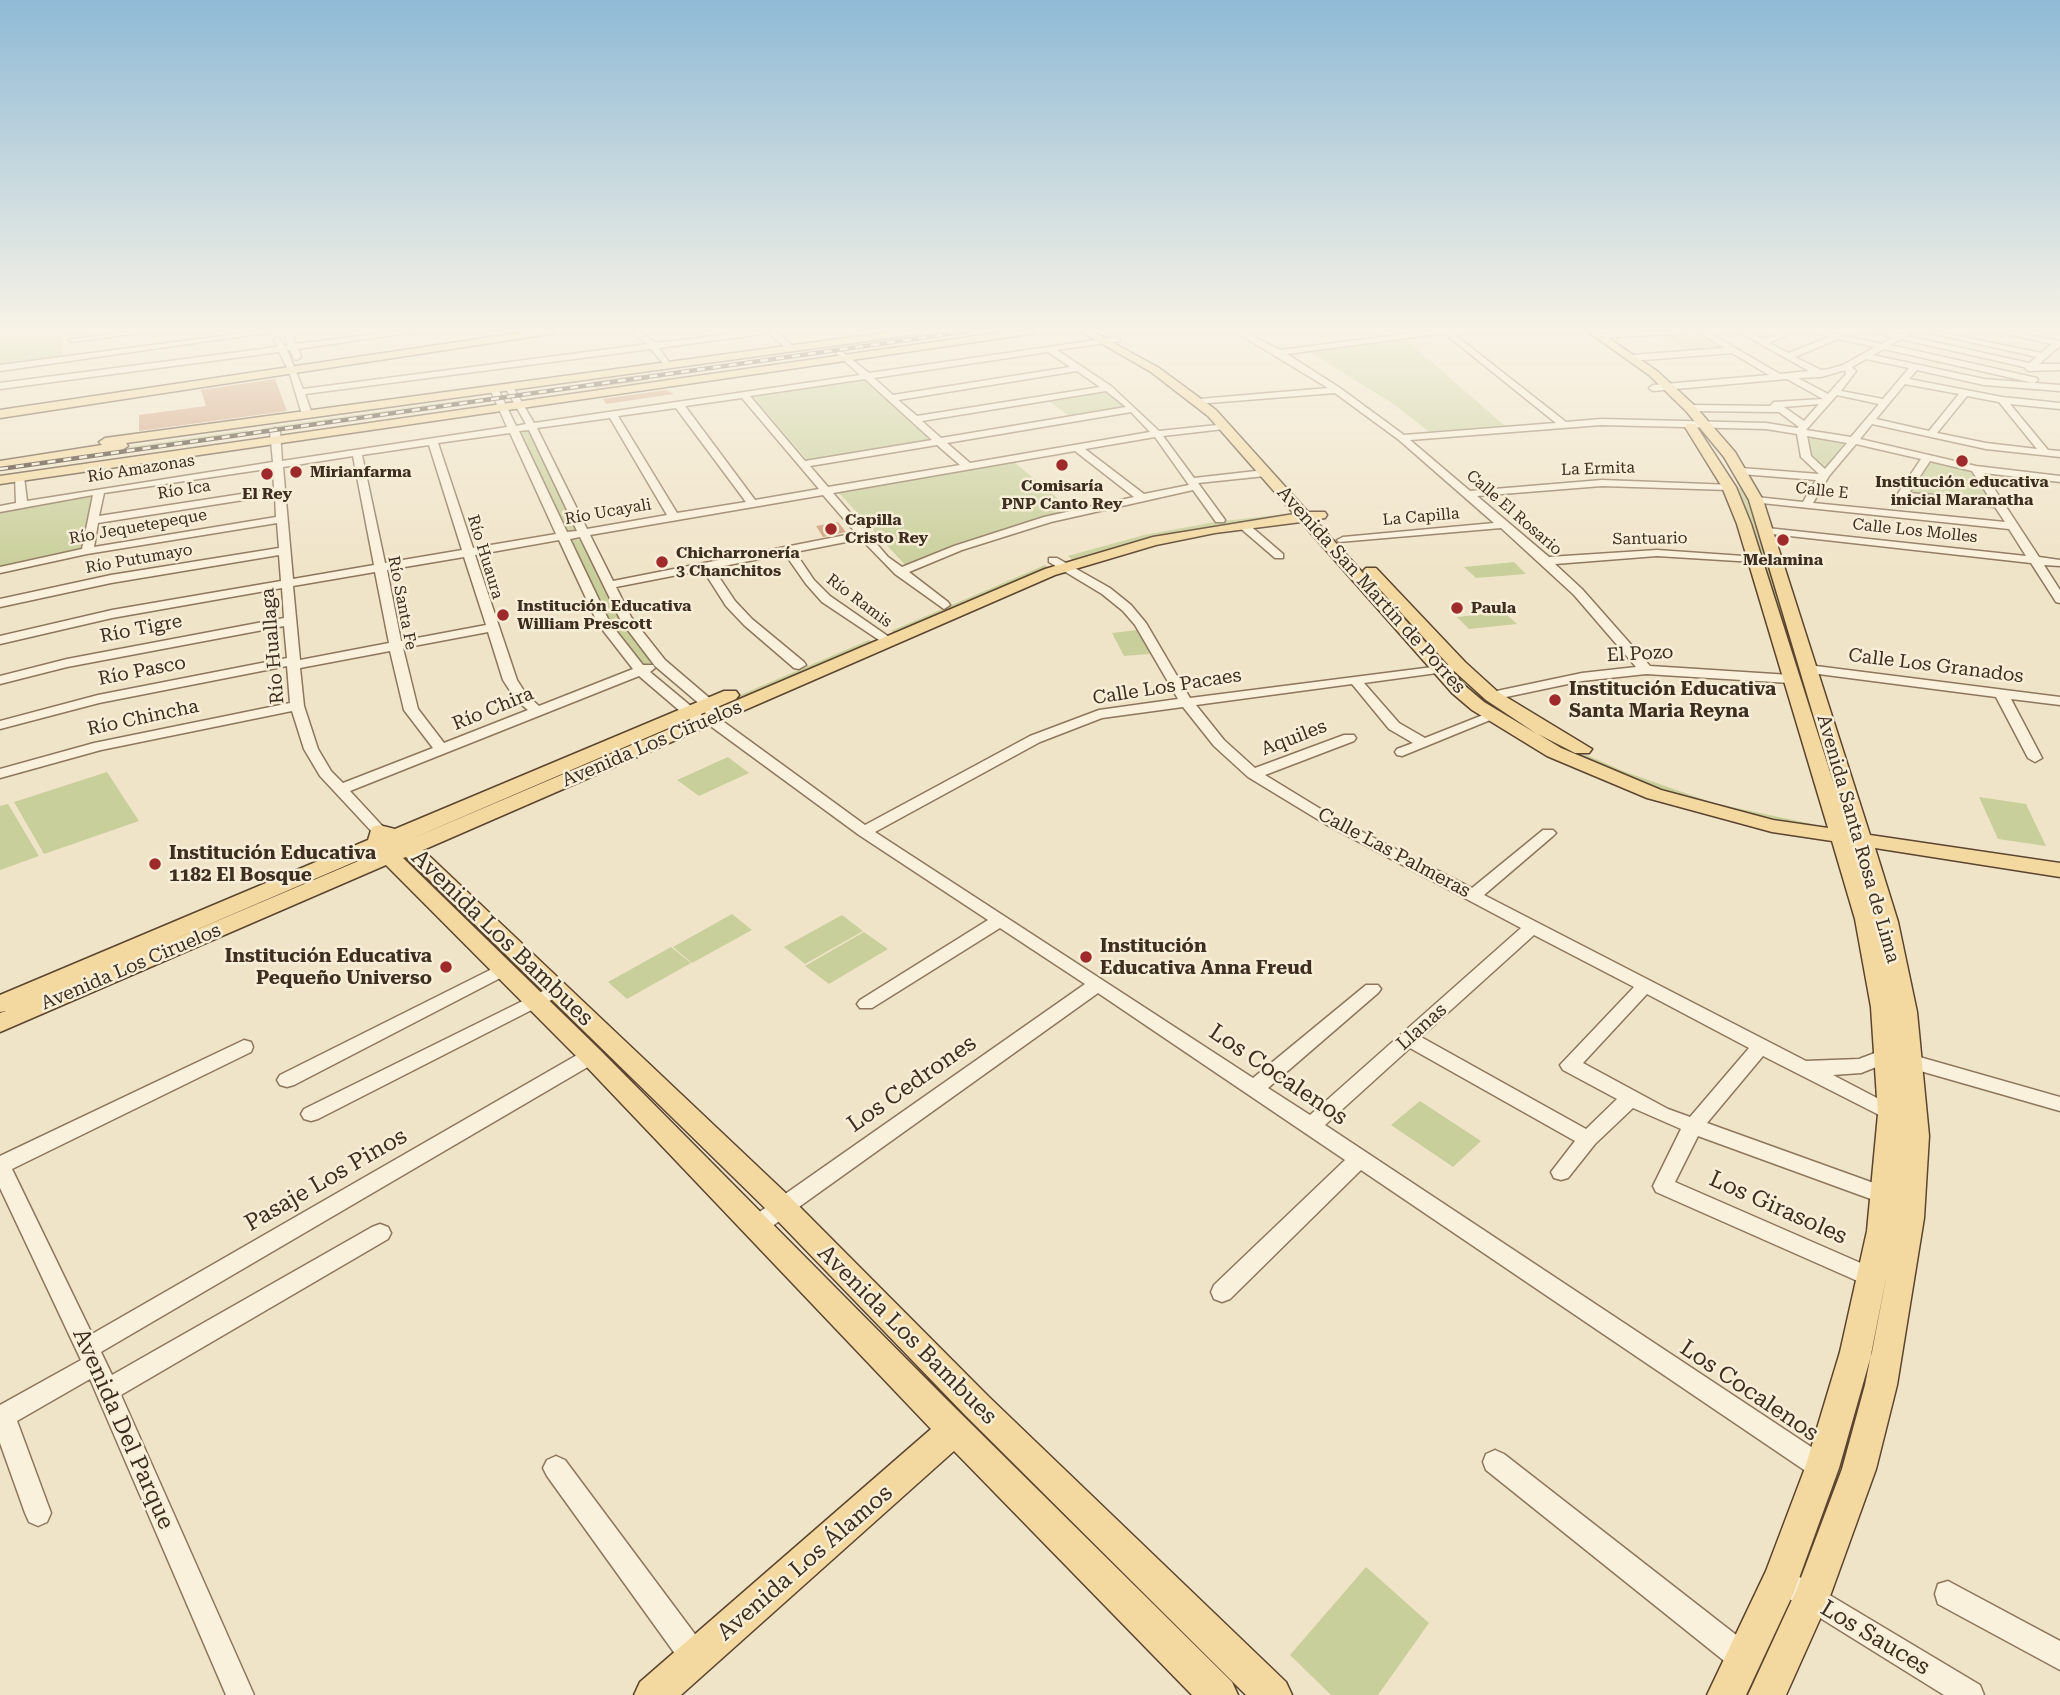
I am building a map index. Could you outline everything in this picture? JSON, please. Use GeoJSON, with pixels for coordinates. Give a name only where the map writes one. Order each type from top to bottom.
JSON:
{"type":"FeatureCollection","features":[{"type":"Feature","properties":{"kind":"main road"},"geometry":{"type":"LineString","coordinates":[[0,459],[307,414],[351,410]]}},
{"type":"Feature","properties":{"kind":"main road"},"geometry":{"type":"LineString","coordinates":[[0,465],[402,410]]}},
{"type":"Feature","properties":{"kind":"main road"},"geometry":{"type":"LineString","coordinates":[[0,480],[421,410]]}},
{"type":"Feature","properties":{"kind":"main road","name":"Avenida San Martín de Porres"},"geometry":{"type":"LineString","coordinates":[[1213,410],[1265,472],[1343,540],[1459,666],[1492,696],[1561,747]]}},
{"type":"Feature","properties":{"kind":"main road","name":"Avenida San Martín de Porres"},"geometry":{"type":"LineString","coordinates":[[1214,410],[1309,512],[1374,595],[1438,668],[1468,698],[1493,716],[1626,776],[1730,816],[2060,856]]}},
{"type":"Feature","properties":{"kind":"main road","name":"Avenida Santa Rosa de Lima"},"geometry":{"type":"LineString","coordinates":[[1686,410],[1741,471],[1767,531],[1808,669],[1847,831]]}},
{"type":"Feature","properties":{"kind":"main road","name":"Avenida Santa Rosa de Lima"},"geometry":{"type":"LineString","coordinates":[[1694,418],[1729,487],[1744,524],[1790,679],[1847,831],[1886,922],[1905,1012],[1891,1114],[1886,1196],[1856,1352],[1822,1468],[1781,1579],[1726,1695]]}},
{"type":"Feature","properties":{"kind":"main road"},"geometry":{"type":"LineString","coordinates":[[0,472],[275,435]]}},
{"type":"Feature","properties":{"kind":"main road","name":"Avenida Los Ciruelos"},"geometry":{"type":"LineString","coordinates":[[0,1023],[390,843],[687,713],[709,712],[799,665],[881,638],[944,605],[1134,535],[1220,520],[1309,512]]}},
{"type":"Feature","properties":{"kind":"main road","name":"Avenida Los Ciruelos"},"geometry":{"type":"LineString","coordinates":[[0,1004],[709,712],[1059,563],[1153,541],[1309,512]]}},
{"type":"Feature","properties":{"kind":"main road"},"geometry":{"type":"LineString","coordinates":[[1374,595],[1392,593]]}},
{"type":"Feature","properties":{"kind":"main road"},"geometry":{"type":"LineString","coordinates":[[1416,643],[1436,641]]}},
{"type":"Feature","properties":{"kind":"main road","name":"Avenida San Martín de Porres"},"geometry":{"type":"LineString","coordinates":[[1847,831],[2060,870]]}},
{"type":"Feature","properties":{"kind":"main road","name":"Avenida Los Bambues"},"geometry":{"type":"LineString","coordinates":[[390,843],[503,969],[545,996],[591,1056],[756,1226],[1273,1695]]}},
{"type":"Feature","properties":{"kind":"main road","name":"Avenida Los Bambues"},"geometry":{"type":"LineString","coordinates":[[390,843],[545,996],[781,1206],[966,1418],[1219,1695]]}},
{"type":"Feature","properties":{"kind":"main road","name":"Avenida Santa Rosa de Lima"},"geometry":{"type":"LineString","coordinates":[[1767,1695],[1811,1599],[1859,1469],[1881,1385],[1910,1218],[1916,1136],[1899,1058]]}},
{"type":"Feature","properties":{"kind":"main road","name":"Avenida Los Álamos"},"geometry":{"type":"LineString","coordinates":[[653,1695],[966,1418]]}},
{"type":"Feature","properties":{"kind":"street"},"geometry":{"type":"LineString","coordinates":[[306,410],[307,414]]}},
{"type":"Feature","properties":{"kind":"street"},"geometry":{"type":"LineString","coordinates":[[504,410],[597,613],[641,671],[687,713]]}},
{"type":"Feature","properties":{"kind":"street","name":"Los Cocalenos"},"geometry":{"type":"LineString","coordinates":[[522,410],[625,618],[660,663],[709,712],[864,832],[1098,984],[1822,1468]]}},
{"type":"Feature","properties":{"kind":"street","name":"Río Amazonas"},"geometry":{"type":"LineString","coordinates":[[0,509],[99,491],[645,410]]}},
{"type":"Feature","properties":{"kind":"street"},"geometry":{"type":"LineString","coordinates":[[683,410],[752,503]]}},
{"type":"Feature","properties":{"kind":"street"},"geometry":{"type":"LineString","coordinates":[[757,410],[863,535],[899,572],[944,605]]}},
{"type":"Feature","properties":{"kind":"street"},"geometry":{"type":"LineString","coordinates":[[905,410],[968,467]]}},
{"type":"Feature","properties":{"kind":"street"},"geometry":{"type":"LineString","coordinates":[[915,419],[970,410]]}},
{"type":"Feature","properties":{"kind":"street"},"geometry":{"type":"LineString","coordinates":[[803,464],[1126,410]]}},
{"type":"Feature","properties":{"kind":"street"},"geometry":{"type":"LineString","coordinates":[[1134,410],[1157,434],[1220,520]]}},
{"type":"Feature","properties":{"kind":"street","name":"Calle El Rosario"},"geometry":{"type":"LineString","coordinates":[[1364,410],[1402,438],[1546,561],[1646,670]]}},
{"type":"Feature","properties":{"kind":"street"},"geometry":{"type":"LineString","coordinates":[[1545,410],[1563,424]]}},
{"type":"Feature","properties":{"kind":"street"},"geometry":{"type":"LineString","coordinates":[[1402,438],[1563,424],[1694,418],[1747,410]]}},
{"type":"Feature","properties":{"kind":"street"},"geometry":{"type":"LineString","coordinates":[[1771,410],[1784,411],[1802,428],[1806,457],[1824,476]]}},
{"type":"Feature","properties":{"kind":"street"},"geometry":{"type":"LineString","coordinates":[[1802,428],[1818,410]]}},
{"type":"Feature","properties":{"kind":"street"},"geometry":{"type":"LineString","coordinates":[[1806,505],[1824,476],[1881,410]]}},
{"type":"Feature","properties":{"kind":"street"},"geometry":{"type":"LineString","coordinates":[[1931,434],[1951,410]]}},
{"type":"Feature","properties":{"kind":"street"},"geometry":{"type":"LineString","coordinates":[[2010,410],[2045,452]]}},
{"type":"Feature","properties":{"kind":"street"},"geometry":{"type":"LineString","coordinates":[[613,415],[674,517]]}},
{"type":"Feature","properties":{"kind":"street"},"geometry":{"type":"LineString","coordinates":[[1694,418],[1802,428],[1976,469],[2058,481]]}},
{"type":"Feature","properties":{"kind":"street"},"geometry":{"type":"LineString","coordinates":[[1871,421],[1986,446],[2060,454]]}},
{"type":"Feature","properties":{"kind":"street","name":"Río Ucayali"},"geometry":{"type":"LineString","coordinates":[[0,640],[112,614],[1157,434],[1224,426]]}},
{"type":"Feature","properties":{"kind":"street","name":"Río Huallaga"},"geometry":{"type":"LineString","coordinates":[[275,435],[297,706],[311,749],[325,773],[390,843]]}},
{"type":"Feature","properties":{"kind":"street","name":"Río Huaura"},"geometry":{"type":"LineString","coordinates":[[433,442],[510,680],[522,697],[538,712]]}},
{"type":"Feature","properties":{"kind":"street"},"geometry":{"type":"LineString","coordinates":[[1077,448],[1141,497]]}},
{"type":"Feature","properties":{"kind":"street","name":"Río Santa Fe"},"geometry":{"type":"LineString","coordinates":[[357,452],[394,646],[411,710],[442,750]]}},
{"type":"Feature","properties":{"kind":"street"},"geometry":{"type":"LineString","coordinates":[[1908,515],[1902,503],[1902,495],[1927,458]]}},
{"type":"Feature","properties":{"kind":"street"},"geometry":{"type":"LineString","coordinates":[[1976,469],[2060,599]]}},
{"type":"Feature","properties":{"kind":"street"},"geometry":{"type":"LineString","coordinates":[[1741,471],[1824,476]]}},
{"type":"Feature","properties":{"kind":"street"},"geometry":{"type":"LineString","coordinates":[[899,572],[1018,528],[1194,484],[1265,472]]}},
{"type":"Feature","properties":{"kind":"street"},"geometry":{"type":"LineString","coordinates":[[19,477],[22,505]]}},
{"type":"Feature","properties":{"kind":"street","name":"La Ermita"},"geometry":{"type":"LineString","coordinates":[[1468,494],[1602,483],[1729,487]]}},
{"type":"Feature","properties":{"kind":"street"},"geometry":{"type":"LineString","coordinates":[[87,551],[99,491]]}},
{"type":"Feature","properties":{"kind":"street","name":"Río Ica"},"geometry":{"type":"LineString","coordinates":[[94,520],[280,491]]}},
{"type":"Feature","properties":{"kind":"street"},"geometry":{"type":"LineString","coordinates":[[1902,495],[1997,504]]}},
{"type":"Feature","properties":{"kind":"street","name":"Calle E"},"geometry":{"type":"LineString","coordinates":[[1755,500],[2011,526]]}},
{"type":"Feature","properties":{"kind":"street","name":"Río Jequetepeque"},"geometry":{"type":"LineString","coordinates":[[0,569],[87,551],[282,519]]}},
{"type":"Feature","properties":{"kind":"street"},"geometry":{"type":"LineString","coordinates":[[1243,525],[1279,556]]}},
{"type":"Feature","properties":{"kind":"street","name":"La Capilla"},"geometry":{"type":"LineString","coordinates":[[1343,540],[1503,525]]}},
{"type":"Feature","properties":{"kind":"street","name":"Calle Los Molles"},"geometry":{"type":"LineString","coordinates":[[1767,531],[2060,563]]}},
{"type":"Feature","properties":{"kind":"street"},"geometry":{"type":"LineString","coordinates":[[608,585],[863,535]]}},
{"type":"Feature","properties":{"kind":"street","name":"Río Ramis"},"geometry":{"type":"LineString","coordinates":[[788,550],[810,582],[826,599],[881,638]]}},
{"type":"Feature","properties":{"kind":"street","name":"Río Putumayo"},"geometry":{"type":"LineString","coordinates":[[0,603],[111,579],[284,551]]}},
{"type":"Feature","properties":{"kind":"street","name":"Santuario"},"geometry":{"type":"LineString","coordinates":[[1546,561],[1657,553],[1754,559]]}},
{"type":"Feature","properties":{"kind":"street","name":"Calle Las Palmeras"},"geometry":{"type":"LineString","coordinates":[[1059,563],[1106,591],[1127,608],[1186,702],[1219,743],[1253,774],[1332,822],[1891,1114]]}},
{"type":"Feature","properties":{"kind":"street"},"geometry":{"type":"LineString","coordinates":[[706,566],[730,603],[748,622],[799,665]]}},
{"type":"Feature","properties":{"kind":"street","name":"Río Tigre"},"geometry":{"type":"LineString","coordinates":[[0,680],[80,661],[290,621]]}},
{"type":"Feature","properties":{"kind":"street","name":"Río Pasco"},"geometry":{"type":"LineString","coordinates":[[0,725],[98,699],[491,628]]}},
{"type":"Feature","properties":{"kind":"street","name":"Río Chira"},"geometry":{"type":"LineString","coordinates":[[339,790],[660,663]]}},
{"type":"Feature","properties":{"kind":"street","name":"Calle Los Pacaes"},"geometry":{"type":"LineString","coordinates":[[864,832],[1035,739],[1099,714],[1459,666]]}},
{"type":"Feature","properties":{"kind":"street","name":"Calle Los Granados"},"geometry":{"type":"LineString","coordinates":[[1808,669],[2060,701]]}},
{"type":"Feature","properties":{"kind":"street","name":"El Pozo"},"geometry":{"type":"LineString","coordinates":[[1492,696],[1582,677],[1646,670],[1790,679]]}},
{"type":"Feature","properties":{"kind":"street"},"geometry":{"type":"LineString","coordinates":[[1355,680],[1394,726],[1423,743]]}},
{"type":"Feature","properties":{"kind":"street"},"geometry":{"type":"LineString","coordinates":[[2001,694],[2035,758]]}},
{"type":"Feature","properties":{"kind":"street","name":"Río Chincha"},"geometry":{"type":"LineString","coordinates":[[0,774],[99,746],[297,706]]}},
{"type":"Feature","properties":{"kind":"street"},"geometry":{"type":"LineString","coordinates":[[1402,752],[1493,716]]}},
{"type":"Feature","properties":{"kind":"street","name":"Aquiles"},"geometry":{"type":"LineString","coordinates":[[1253,774],[1349,738]]}},
{"type":"Feature","properties":{"kind":"street"},"geometry":{"type":"LineString","coordinates":[[1474,895],[1548,833]]}},
{"type":"Feature","properties":{"kind":"street"},"geometry":{"type":"LineString","coordinates":[[866,1004],[1000,920]]}},
{"type":"Feature","properties":{"kind":"street","name":"Llanas"},"geometry":{"type":"LineString","coordinates":[[1310,1127],[1533,926]]}},
{"type":"Feature","properties":{"kind":"street"},"geometry":{"type":"LineString","coordinates":[[287,1080],[503,969]]}},
{"type":"Feature","properties":{"kind":"street","name":"Los Cedrones"},"geometry":{"type":"LineString","coordinates":[[756,1226],[1098,984]]}},
{"type":"Feature","properties":{"kind":"street"},"geometry":{"type":"LineString","coordinates":[[1646,985],[1570,1065],[1661,1114],[1886,1196]]}},
{"type":"Feature","properties":{"kind":"street"},"geometry":{"type":"LineString","coordinates":[[1253,1088],[1372,989]]}},
{"type":"Feature","properties":{"kind":"street"},"geometry":{"type":"LineString","coordinates":[[311,1114],[545,996]]}},
{"type":"Feature","properties":{"kind":"street"},"geometry":{"type":"LineString","coordinates":[[1409,1038],[1588,1139]]}},
{"type":"Feature","properties":{"kind":"street"},"geometry":{"type":"LineString","coordinates":[[1693,1126],[1761,1046]]}},
{"type":"Feature","properties":{"kind":"street"},"geometry":{"type":"LineString","coordinates":[[0,1165],[244,1047]]}},
{"type":"Feature","properties":{"kind":"street","name":"Pasaje Los Pinos"},"geometry":{"type":"LineString","coordinates":[[1,1418],[91,1357],[591,1056]]}},
{"type":"Feature","properties":{"kind":"street"},"geometry":{"type":"LineString","coordinates":[[1899,1058],[2060,1104]]}},
{"type":"Feature","properties":{"kind":"street","name":"Calle Las Palmeras"},"geometry":{"type":"LineString","coordinates":[[1801,1066],[1825,1069],[1861,1066],[1899,1058]]}},
{"type":"Feature","properties":{"kind":"street"},"geometry":{"type":"LineString","coordinates":[[1561,1172],[1588,1139],[1631,1098]]}},
{"type":"Feature","properties":{"kind":"street","name":"Los Girasoles"},"geometry":{"type":"LineString","coordinates":[[1693,1126],[1663,1186],[1871,1278]]}},
{"type":"Feature","properties":{"kind":"street"},"geometry":{"type":"LineString","coordinates":[[1222,1292],[1359,1160]]}},
{"type":"Feature","properties":{"kind":"street","name":"Avenida Del Parque"},"geometry":{"type":"LineString","coordinates":[[0,1165],[107,1390],[240,1695]]}},
{"type":"Feature","properties":{"kind":"street"},"geometry":{"type":"LineString","coordinates":[[107,1390],[380,1233]]}},
{"type":"Feature","properties":{"kind":"street"},"geometry":{"type":"LineString","coordinates":[[1,1418],[38,1513]]}},
{"type":"Feature","properties":{"kind":"street"},"geometry":{"type":"LineString","coordinates":[[1495,1462],[1743,1658]]}},
{"type":"Feature","properties":{"kind":"street"},"geometry":{"type":"LineString","coordinates":[[556,1468],[696,1659]]}},
{"type":"Feature","properties":{"kind":"street","name":"Los Sauces"},"geometry":{"type":"LineString","coordinates":[[1781,1579],[1970,1695]]}},
{"type":"Feature","properties":{"kind":"street"},"geometry":{"type":"LineString","coordinates":[[1948,1594],[2060,1656]]}},
{"type":"Feature","properties":{"kind":"green space"},"geometry":{"type":"Polygon","coordinates":[[[390,410],[411,410],[262,432],[262,428],[390,410]]]}},
{"type":"Feature","properties":{"kind":"green space"},"geometry":{"type":"Polygon","coordinates":[[[764,410],[898,410],[930,440],[808,461],[764,410]]]}},
{"type":"Feature","properties":{"kind":"green space"},"geometry":{"type":"Polygon","coordinates":[[[1061,410],[1114,410],[1071,417],[1061,410]]]}},
{"type":"Feature","properties":{"kind":"green space"},"geometry":{"type":"Polygon","coordinates":[[[1401,410],[1487,410],[1506,427],[1432,434],[1401,410]]]}},
{"type":"Feature","properties":{"kind":"green space"},"geometry":{"type":"Polygon","coordinates":[[[247,430],[248,434],[0,471],[0,466],[247,430]]]}},
{"type":"Feature","properties":{"kind":"green space"},"geometry":{"type":"Polygon","coordinates":[[[528,430],[577,531],[567,533],[519,432],[528,430]]]}},
{"type":"Feature","properties":{"kind":"green space"},"geometry":{"type":"Polygon","coordinates":[[[1801,432],[1847,440],[1823,469],[1804,449],[1801,432]]]}},
{"type":"Feature","properties":{"kind":"green space"},"geometry":{"type":"Polygon","coordinates":[[[1930,460],[1972,469],[1992,503],[1907,495],[1930,460]]]}},
{"type":"Feature","properties":{"kind":"green space"},"geometry":{"type":"Polygon","coordinates":[[[1014,462],[1073,511],[906,566],[838,492],[1014,462]]]}},
{"type":"Feature","properties":{"kind":"green space"},"geometry":{"type":"Polygon","coordinates":[[[1735,487],[1744,488],[1754,512],[1802,669],[1797,669],[1735,487]]]}},
{"type":"Feature","properties":{"kind":"green space"},"geometry":{"type":"Polygon","coordinates":[[[99,491],[87,551],[0,570],[0,509],[99,491]]]}},
{"type":"Feature","properties":{"kind":"green space"},"geometry":{"type":"Polygon","coordinates":[[[1286,514],[1291,516],[1149,540],[1073,560],[1068,556],[1144,535],[1215,522],[1286,514]]]}},
{"type":"Feature","properties":{"kind":"green space"},"geometry":{"type":"Polygon","coordinates":[[[581,540],[619,618],[651,663],[639,665],[609,627],[570,542],[581,540]]]}},
{"type":"Feature","properties":{"kind":"green space"},"geometry":{"type":"Polygon","coordinates":[[[1514,562],[1526,574],[1476,578],[1464,567],[1514,562]]]}},
{"type":"Feature","properties":{"kind":"green space"},"geometry":{"type":"Polygon","coordinates":[[[1045,565],[1050,568],[898,634],[891,631],[1045,565]]]}},
{"type":"Feature","properties":{"kind":"green space"},"geometry":{"type":"Polygon","coordinates":[[[1504,612],[1517,624],[1469,629],[1457,617],[1504,612]]]}},
{"type":"Feature","properties":{"kind":"green space"},"geometry":{"type":"Polygon","coordinates":[[[1137,630],[1150,654],[1124,656],[1112,633],[1137,630]]]}},
{"type":"Feature","properties":{"kind":"green space"},"geometry":{"type":"Polygon","coordinates":[[[869,640],[875,644],[732,705],[726,701],[869,640]]]}},
{"type":"Feature","properties":{"kind":"green space"},"geometry":{"type":"Polygon","coordinates":[[[1460,673],[1564,745],[1623,771],[1713,803],[1812,824],[1815,832],[1660,793],[1551,746],[1484,704],[1451,674],[1460,673]]]}},
{"type":"Feature","properties":{"kind":"green space"},"geometry":{"type":"Polygon","coordinates":[[[728,757],[749,773],[699,796],[677,780],[728,757]]]}},
{"type":"Feature","properties":{"kind":"green space"},"geometry":{"type":"Polygon","coordinates":[[[107,772],[139,821],[44,854],[14,802],[107,772]]]}},
{"type":"Feature","properties":{"kind":"green space"},"geometry":{"type":"Polygon","coordinates":[[[1979,797],[2026,804],[2046,846],[1998,839],[1979,797]]]}},
{"type":"Feature","properties":{"kind":"green space"},"geometry":{"type":"Polygon","coordinates":[[[8,804],[39,856],[0,870],[0,806],[8,804]]]}},
{"type":"Feature","properties":{"kind":"green space"},"geometry":{"type":"Polygon","coordinates":[[[732,914],[752,930],[692,963],[673,947],[732,914]]]}},
{"type":"Feature","properties":{"kind":"green space"},"geometry":{"type":"Polygon","coordinates":[[[842,915],[863,931],[805,964],[784,947],[842,915]]]}},
{"type":"Feature","properties":{"kind":"green space"},"geometry":{"type":"Polygon","coordinates":[[[864,932],[888,949],[829,984],[805,966],[864,932]]]}},
{"type":"Feature","properties":{"kind":"green space"},"geometry":{"type":"Polygon","coordinates":[[[671,947],[691,963],[627,999],[608,982],[671,947]]]}},
{"type":"Feature","properties":{"kind":"green space"},"geometry":{"type":"Polygon","coordinates":[[[1420,1101],[1481,1141],[1453,1167],[1391,1125],[1420,1101]]]}},
{"type":"Feature","properties":{"kind":"green space"},"geometry":{"type":"Polygon","coordinates":[[[1366,1567],[1429,1623],[1378,1695],[1331,1695],[1290,1655],[1366,1567]]]}},
{"type":"Feature","properties":{"kind":"building"},"geometry":{"type":"Polygon","coordinates":[[[175,410],[287,411],[139,431],[139,415],[175,410]]]}},
{"type":"Feature","properties":{"kind":"building","name":"Capilla Cristo Rey"},"geometry":{"type":"Polygon","coordinates":[[[838,522],[846,532],[823,537],[816,526],[838,522]]]}},
{"type":"Feature","properties":{"kind":"railway"},"geometry":{"type":"LineString","coordinates":[[0,469],[414,410]]}},
{"type":"Feature","properties":{"kind":"place","name":"Institución educativa inicial Maranatha"},"geometry":{"type":"Point","coordinates":[1962,461]}},
{"type":"Feature","properties":{"kind":"place","name":"Comisaría PNP Canto Rey"},"geometry":{"type":"Point","coordinates":[1062,465]}},
{"type":"Feature","properties":{"kind":"place","name":"Mirianfarma"},"geometry":{"type":"Point","coordinates":[296,472]}},
{"type":"Feature","properties":{"kind":"place","name":"El Rey"},"geometry":{"type":"Point","coordinates":[267,474]}},
{"type":"Feature","properties":{"kind":"place","name":"Capilla Cristo Rey"},"geometry":{"type":"Point","coordinates":[831,529]}},
{"type":"Feature","properties":{"kind":"place","name":"Melamina"},"geometry":{"type":"Point","coordinates":[1783,540]}},
{"type":"Feature","properties":{"kind":"place","name":"Chicharronería 3 Chanchitos"},"geometry":{"type":"Point","coordinates":[662,562]}},
{"type":"Feature","properties":{"kind":"place","name":"Paula"},"geometry":{"type":"Point","coordinates":[1457,608]}},
{"type":"Feature","properties":{"kind":"place","name":"Institución Educativa William Prescott"},"geometry":{"type":"Point","coordinates":[503,615]}},
{"type":"Feature","properties":{"kind":"place","name":"Institución Educativa Santa Maria Reyna"},"geometry":{"type":"Point","coordinates":[1555,700]}},
{"type":"Feature","properties":{"kind":"place","name":"Institución Educativa 1182 El Bosque"},"geometry":{"type":"Point","coordinates":[155,864]}},
{"type":"Feature","properties":{"kind":"place","name":"Institución Educativa Anna Freud"},"geometry":{"type":"Point","coordinates":[1086,957]}},
{"type":"Feature","properties":{"kind":"place","name":"Institución Educativa Pequeño Universo"},"geometry":{"type":"Point","coordinates":[446,967]}}]}
